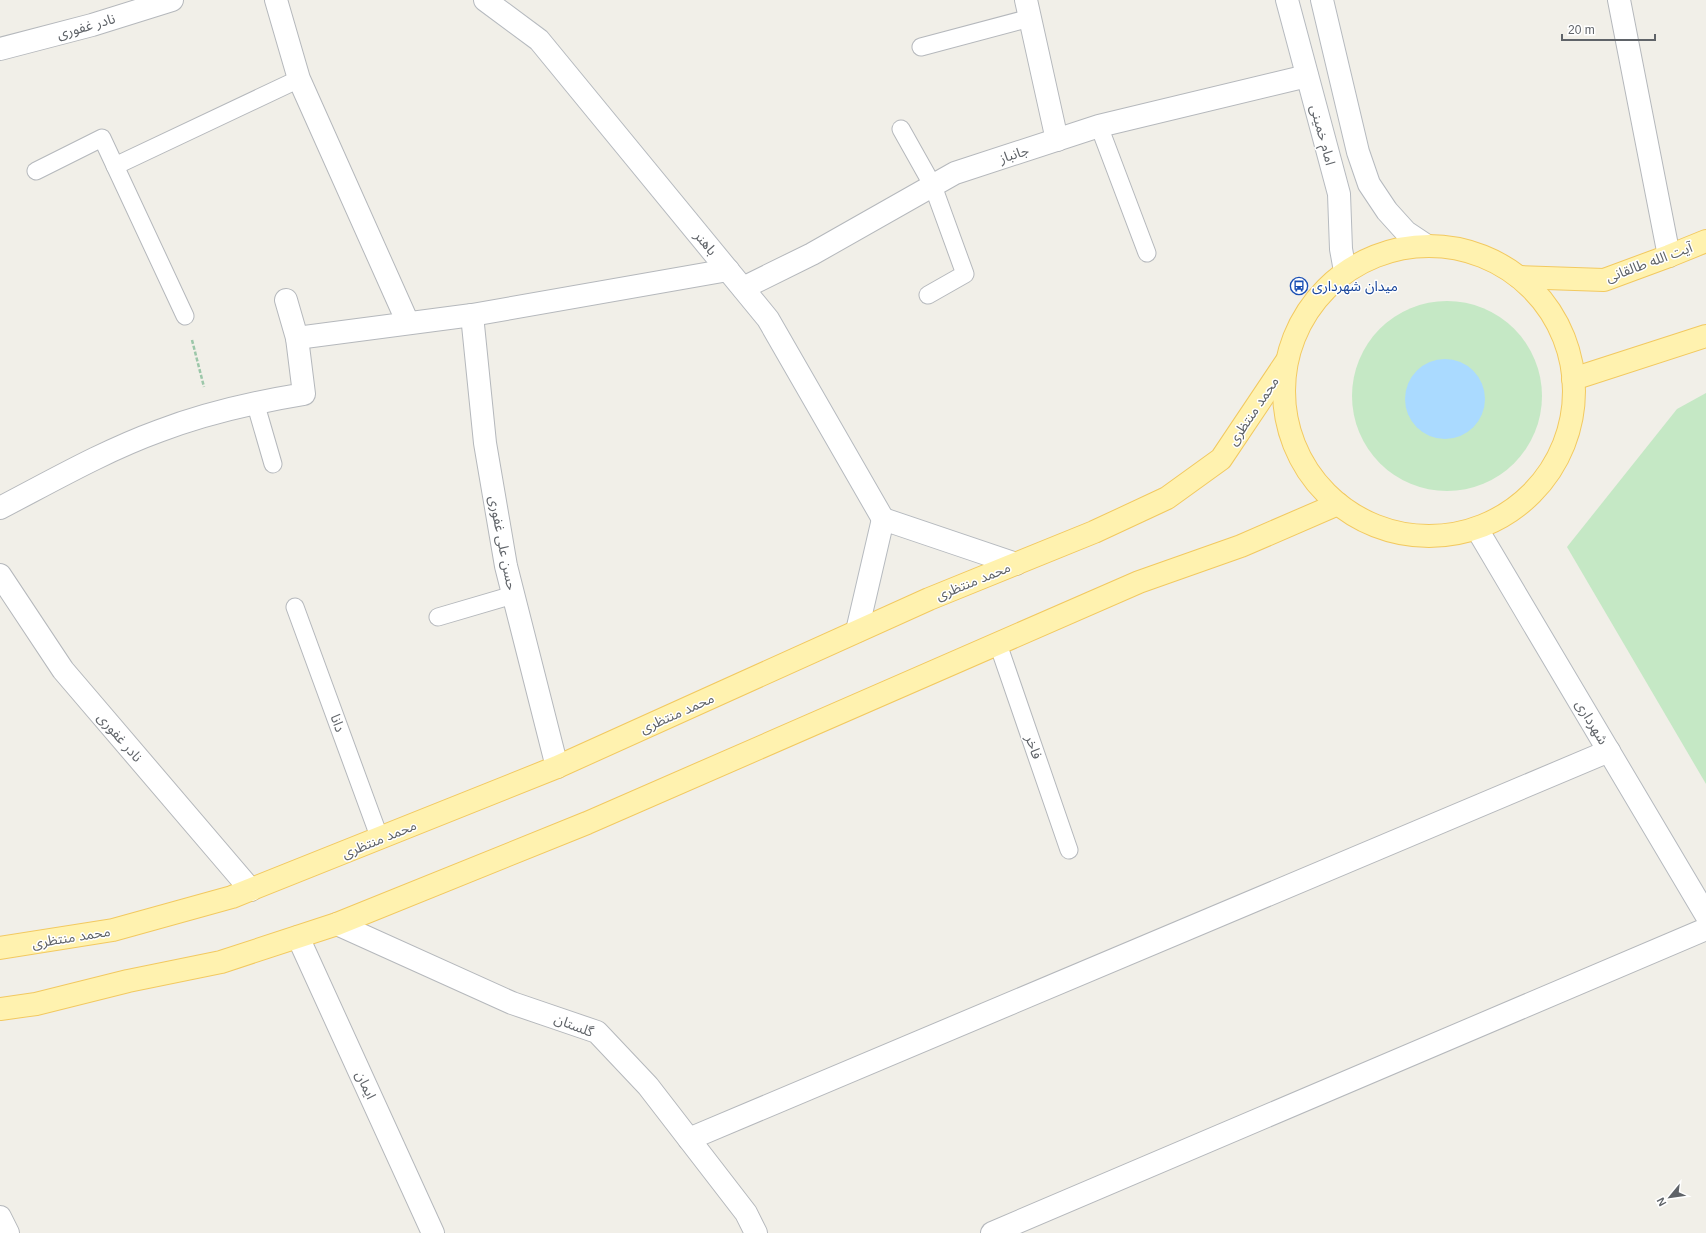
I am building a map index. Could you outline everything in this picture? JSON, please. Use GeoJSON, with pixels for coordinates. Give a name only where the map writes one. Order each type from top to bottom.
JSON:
{"type":"FeatureCollection","features":[{"type":"Feature","properties":{"kind":"main road","name":"آیت الله طالقانی"},"geometry":{"type":"LineString","coordinates":[[1519,277],[1604,280],[1669,256],[1706,240]]}},
{"type":"Feature","properties":{"kind":"main road"},"geometry":{"type":"LineString","coordinates":[[1414,246],[1427,246],[1451,247],[1487,258],[1519,277],[1547,306],[1565,341],[1573,379],[1572,418],[1560,454],[1539,486],[1511,511],[1477,529],[1429,537],[1380,528],[1338,504],[1311,475],[1292,440],[1284,401],[1286,362],[1298,327],[1315,301],[1345,271],[1378,254],[1414,246]]}},
{"type":"Feature","properties":{"kind":"main road"},"geometry":{"type":"LineString","coordinates":[[1573,379],[1706,336]]}},
{"type":"Feature","properties":{"kind":"main road","name":"محمد منتظری"},"geometry":{"type":"LineString","coordinates":[[0,948],[113,930],[232,897],[251,890],[557,767],[929,599],[1094,532],[1167,498],[1221,459],[1286,362]]}},
{"type":"Feature","properties":{"kind":"main road"},"geometry":{"type":"LineString","coordinates":[[0,1009],[36,1004],[221,962],[338,924],[587,823],[1139,582],[1241,546],[1338,504]]}},
{"type":"Feature","properties":{"kind":"street","name":"نادر غفوری"},"geometry":{"type":"LineString","coordinates":[[0,49],[92,26],[172,0]]}},
{"type":"Feature","properties":{"kind":"street"},"geometry":{"type":"LineString","coordinates":[[276,0],[299,79],[408,323]]}},
{"type":"Feature","properties":{"kind":"street","name":"باهنر"},"geometry":{"type":"LineString","coordinates":[[485,0],[539,40],[768,319],[883,519]]}},
{"type":"Feature","properties":{"kind":"street","name":"امام خمینی"},"geometry":{"type":"LineString","coordinates":[[1287,0],[1339,194],[1341,249],[1345,271]]}},
{"type":"Feature","properties":{"kind":"street","name":"امام خمینی"},"geometry":{"type":"LineString","coordinates":[[1322,0],[1358,152],[1369,184],[1387,211],[1406,232],[1427,246]]}},
{"type":"Feature","properties":{"kind":"street"},"geometry":{"type":"LineString","coordinates":[[1619,0],[1669,256]]}},
{"type":"Feature","properties":{"kind":"street"},"geometry":{"type":"LineString","coordinates":[[1028,9],[1057,140]]}},
{"type":"Feature","properties":{"kind":"street","name":"جانباز"},"geometry":{"type":"LineString","coordinates":[[743,288],[812,254],[933,186],[955,172],[1099,126],[1307,76]]}},
{"type":"Feature","properties":{"kind":"street"},"geometry":{"type":"LineString","coordinates":[[297,338],[472,315],[728,270]]}},
{"type":"Feature","properties":{"kind":"street"},"geometry":{"type":"LineString","coordinates":[[0,508],[96,459],[159,431],[255,402],[304,394],[297,338],[286,300]]}},
{"type":"Feature","properties":{"kind":"street","name":"حسن علی غفوری"},"geometry":{"type":"LineString","coordinates":[[472,315],[485,443],[506,566],[557,767]]}},
{"type":"Feature","properties":{"kind":"street"},"geometry":{"type":"LineString","coordinates":[[857,631],[883,519],[1016,564]]}},
{"type":"Feature","properties":{"kind":"street","name":"شهرداری"},"geometry":{"type":"LineString","coordinates":[[1477,529],[1706,915]]}},
{"type":"Feature","properties":{"kind":"street","name":"نادر غفوری"},"geometry":{"type":"LineString","coordinates":[[0,575],[63,670],[251,890]]}},
{"type":"Feature","properties":{"kind":"street"},"geometry":{"type":"LineString","coordinates":[[689,1139],[1609,751]]}},
{"type":"Feature","properties":{"kind":"street","name":"گلستان"},"geometry":{"type":"LineString","coordinates":[[338,924],[512,1003],[597,1032],[648,1086],[746,1213],[756,1233]]}},
{"type":"Feature","properties":{"kind":"street"},"geometry":{"type":"LineString","coordinates":[[992,1233],[1706,929]]}},
{"type":"Feature","properties":{"kind":"street","name":"ایمان"},"geometry":{"type":"LineString","coordinates":[[298,937],[433,1233]]}},
{"type":"Feature","properties":{"kind":"street"},"geometry":{"type":"LineString","coordinates":[[0,1217],[8,1233]]}},
{"type":"Feature","properties":{"kind":"lane"},"geometry":{"type":"LineString","coordinates":[[921,46],[1028,9]]}},
{"type":"Feature","properties":{"kind":"lane"},"geometry":{"type":"LineString","coordinates":[[115,166],[299,79]]}},
{"type":"Feature","properties":{"kind":"lane"},"geometry":{"type":"LineString","coordinates":[[1099,126],[1147,253]]}},
{"type":"Feature","properties":{"kind":"lane"},"geometry":{"type":"LineString","coordinates":[[901,129],[933,186],[965,274],[928,295]]}},
{"type":"Feature","properties":{"kind":"lane"},"geometry":{"type":"LineString","coordinates":[[36,171],[102,138],[185,316]]}},
{"type":"Feature","properties":{"kind":"lane"},"geometry":{"type":"LineString","coordinates":[[255,402],[273,464]]}},
{"type":"Feature","properties":{"kind":"lane"},"geometry":{"type":"LineString","coordinates":[[438,617],[513,595]]}},
{"type":"Feature","properties":{"kind":"lane","name":"دانا"},"geometry":{"type":"LineString","coordinates":[[295,607],[380,839]]}},
{"type":"Feature","properties":{"kind":"lane","name":"فاخر"},"geometry":{"type":"LineString","coordinates":[[998,644],[1069,850]]}},
{"type":"Feature","properties":{"kind":"path"},"geometry":{"type":"LineString","coordinates":[[185,316],[211,415]]}},
{"type":"Feature","properties":{"kind":"green space"},"geometry":{"type":"Polygon","coordinates":[[[1447,301],[1474,305],[1500,317],[1514,329],[1526,343],[1538,369],[1542,396],[1538,423],[1526,449],[1514,463],[1500,475],[1474,487],[1447,491],[1420,487],[1394,475],[1380,463],[1368,449],[1356,423],[1352,396],[1356,369],[1368,343],[1380,329],[1394,317],[1420,305],[1447,301]]]}},
{"type":"Feature","properties":{"kind":"green space"},"geometry":{"type":"Polygon","coordinates":[[[1706,393],[1706,784],[1567,547],[1677,409],[1706,393]]]}},
{"type":"Feature","properties":{"kind":"water"},"geometry":{"type":"Polygon","coordinates":[[[1437,359],[1453,359],[1474,370],[1485,391],[1485,407],[1474,428],[1453,439],[1437,439],[1423,433],[1416,428],[1411,421],[1405,407],[1405,391],[1411,377],[1416,370],[1423,365],[1437,359]]]}},
{"type":"Feature","properties":{"kind":"place","name":"میدان شهرداری"},"geometry":{"type":"Point","coordinates":[1299,286]}}]}
